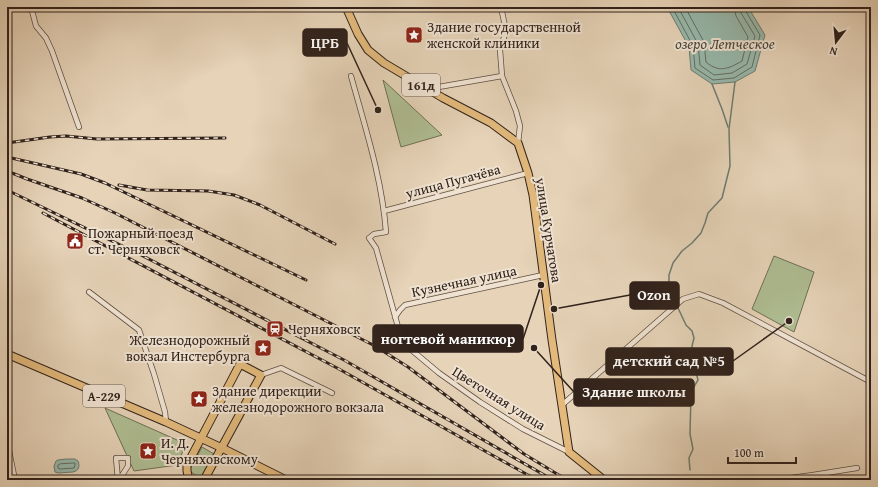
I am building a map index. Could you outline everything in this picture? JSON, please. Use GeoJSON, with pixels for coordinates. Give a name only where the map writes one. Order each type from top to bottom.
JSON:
{"type":"FeatureCollection","features":[{"type":"Feature","properties":{"kind":"main road","name":"161д"},"geometry":{"type":"LineString","coordinates":[[346,7],[358,34],[368,50],[384,63],[443,98],[491,123],[518,143]]}},
{"type":"Feature","properties":{"kind":"main road","name":"улица Курчатова"},"geometry":{"type":"LineString","coordinates":[[518,143],[533,194],[543,275],[569,452]]}},
{"type":"Feature","properties":{"kind":"main road","name":"А-229"},"geometry":{"type":"LineString","coordinates":[[7,354],[166,422],[222,448]]}},
{"type":"Feature","properties":{"kind":"main road"},"geometry":{"type":"LineString","coordinates":[[189,480],[186,471],[187,464],[240,364],[261,375],[203,480]]}},
{"type":"Feature","properties":{"kind":"main road"},"geometry":{"type":"LineString","coordinates":[[222,448],[286,480]]}},
{"type":"Feature","properties":{"kind":"main road"},"geometry":{"type":"LineString","coordinates":[[569,452],[604,480]]}},
{"type":"Feature","properties":{"kind":"street"},"geometry":{"type":"LineString","coordinates":[[31,7],[36,26],[46,38],[52,51],[79,127]]}},
{"type":"Feature","properties":{"kind":"street"},"geometry":{"type":"LineString","coordinates":[[502,7],[506,31],[500,50],[502,76],[516,111],[520,126],[518,143]]}},
{"type":"Feature","properties":{"kind":"street","name":"Цветочная улица"},"geometry":{"type":"LineString","coordinates":[[351,76],[375,163],[384,211],[386,232],[374,234],[369,238],[376,248],[400,334],[408,347],[439,373],[480,402],[517,425],[569,452]]}},
{"type":"Feature","properties":{"kind":"street"},"geometry":{"type":"LineString","coordinates":[[427,88],[502,76]]}},
{"type":"Feature","properties":{"kind":"street","name":"улица Пугачёва"},"geometry":{"type":"LineString","coordinates":[[384,211],[528,173]]}},
{"type":"Feature","properties":{"kind":"street","name":"Кузнечная улица"},"geometry":{"type":"LineString","coordinates":[[396,317],[405,305],[543,275]]}},
{"type":"Feature","properties":{"kind":"street"},"geometry":{"type":"LineString","coordinates":[[89,292],[139,330],[163,404],[166,422]]}},
{"type":"Feature","properties":{"kind":"street"},"geometry":{"type":"LineString","coordinates":[[562,405],[683,299],[698,294],[723,303],[871,382]]}},
{"type":"Feature","properties":{"kind":"street"},"geometry":{"type":"LineString","coordinates":[[261,375],[281,368],[332,393]]}},
{"type":"Feature","properties":{"kind":"street"},"geometry":{"type":"LineString","coordinates":[[7,442],[15,480]]}},
{"type":"Feature","properties":{"kind":"street"},"geometry":{"type":"LineString","coordinates":[[116,458],[128,458],[128,466],[119,480],[116,458]]}},
{"type":"Feature","properties":{"kind":"street"},"geometry":{"type":"LineString","coordinates":[[775,480],[813,476],[857,468]]}},
{"type":"Feature","properties":{"kind":"green space"},"geometry":{"type":"Polygon","coordinates":[[[383,80],[442,135],[401,147],[383,80]]]}},
{"type":"Feature","properties":{"kind":"green space"},"geometry":{"type":"Polygon","coordinates":[[[774,256],[814,272],[794,332],[752,309],[774,256]]]}},
{"type":"Feature","properties":{"kind":"green space"},"geometry":{"type":"Polygon","coordinates":[[[105,408],[186,444],[177,465],[134,471],[105,408]]]}},
{"type":"Feature","properties":{"kind":"green space"},"geometry":{"type":"Polygon","coordinates":[[[202,447],[214,454],[201,478],[189,471],[202,447]]]}},
{"type":"Feature","properties":{"kind":"water","name":"озеро Летческое"},"geometry":{"type":"Polygon","coordinates":[[[667,7],[748,7],[765,35],[755,71],[735,82],[712,84],[691,70],[689,47],[667,7]]]}},
{"type":"Feature","properties":{"kind":"water"},"geometry":{"type":"Polygon","coordinates":[[[75,459],[78,461],[78,469],[73,472],[55,472],[54,466],[56,461],[75,459]]]}},
{"type":"Feature","properties":{"kind":"waterway"},"geometry":{"type":"LineString","coordinates":[[672,298],[669,286],[669,275],[673,263],[682,251],[701,233],[708,213],[722,198],[730,166],[729,129],[735,82]]}},
{"type":"Feature","properties":{"kind":"waterway"},"geometry":{"type":"LineString","coordinates":[[712,84],[728,127]]}},
{"type":"Feature","properties":{"kind":"waterway"},"geometry":{"type":"LineString","coordinates":[[678,308],[686,325],[692,331],[694,338],[692,346],[692,366],[698,380],[691,394],[690,434],[693,449],[689,458],[690,470]]}},
{"type":"Feature","properties":{"kind":"railway"},"geometry":{"type":"LineString","coordinates":[[7,143],[66,136],[97,139],[225,138]]}},
{"type":"Feature","properties":{"kind":"railway"},"geometry":{"type":"LineString","coordinates":[[7,157],[81,174],[105,183],[306,280]]}},
{"type":"Feature","properties":{"kind":"railway"},"geometry":{"type":"LineString","coordinates":[[7,171],[82,198],[115,213],[375,346],[408,367],[524,454],[567,480]]}},
{"type":"Feature","properties":{"kind":"railway"},"geometry":{"type":"LineString","coordinates":[[119,185],[147,190],[208,191],[234,195],[260,205],[335,244]]}},
{"type":"Feature","properties":{"kind":"railway"},"geometry":{"type":"LineString","coordinates":[[7,190],[141,255],[344,360],[553,480]]}},
{"type":"Feature","properties":{"kind":"railway"},"geometry":{"type":"LineString","coordinates":[[43,213],[339,369],[537,480]]}},
{"type":"Feature","properties":{"kind":"place","name":"Здание государственной женской клиники"},"geometry":{"type":"Point","coordinates":[414,35]}},
{"type":"Feature","properties":{"kind":"place","name":"ЦРБ"},"geometry":{"type":"Point","coordinates":[378,110]}},
{"type":"Feature","properties":{"kind":"place","name":"Пожарный поезд ст. Черняховск"},"geometry":{"type":"Point","coordinates":[75,241]}},
{"type":"Feature","properties":{"kind":"place","name":"ногтевой маникюр"},"geometry":{"type":"Point","coordinates":[541,285]}},
{"type":"Feature","properties":{"kind":"place","name":"Ozon"},"geometry":{"type":"Point","coordinates":[554,309]}},
{"type":"Feature","properties":{"kind":"place","name":"детский сад №5"},"geometry":{"type":"Point","coordinates":[789,321]}},
{"type":"Feature","properties":{"kind":"place","name":"Черняховск"},"geometry":{"type":"Point","coordinates":[275,329]}},
{"type":"Feature","properties":{"kind":"place","name":"Железнодорожный вокзал Инстербурга"},"geometry":{"type":"Point","coordinates":[263,348]}},
{"type":"Feature","properties":{"kind":"place","name":"Здание школы"},"geometry":{"type":"Point","coordinates":[534,348]}},
{"type":"Feature","properties":{"kind":"place","name":"Здание дирекции железнодорожного вокзала"},"geometry":{"type":"Point","coordinates":[199,399]}},
{"type":"Feature","properties":{"kind":"place","name":"И. Д. Черняховскому"},"geometry":{"type":"Point","coordinates":[148,451]}}]}
